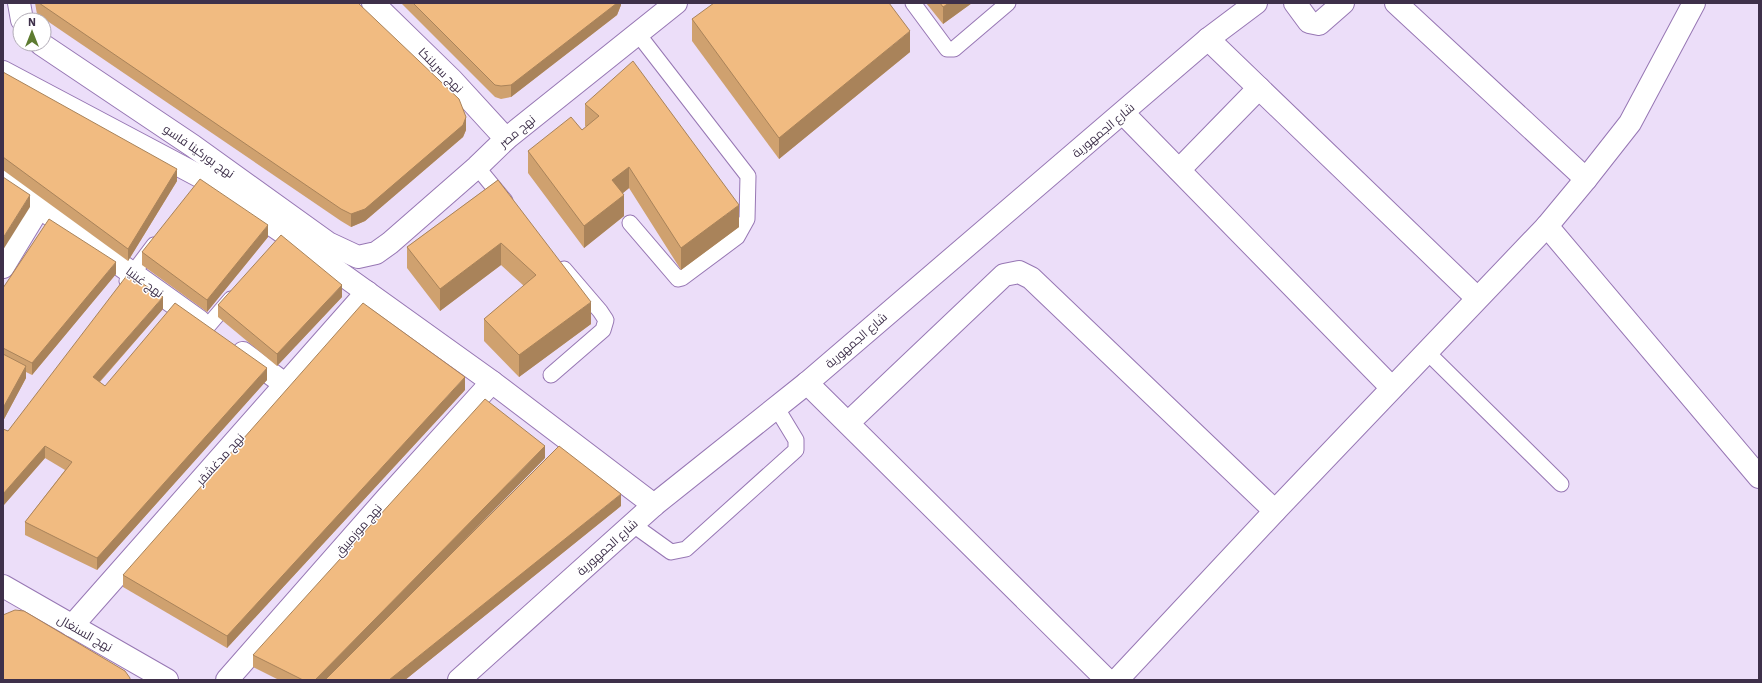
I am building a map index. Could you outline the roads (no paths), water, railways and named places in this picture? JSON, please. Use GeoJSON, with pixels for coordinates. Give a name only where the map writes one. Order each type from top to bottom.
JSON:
{"type":"FeatureCollection","features":[{"type":"Feature","properties":{"kind":"street","name":"نهج سريلنكا"},"geometry":{"type":"LineString","coordinates":[[373,3],[452,80],[506,139]]}},
{"type":"Feature","properties":{"kind":"street","name":"شارع الجمهورية"},"geometry":{"type":"LineString","coordinates":[[458,680],[654,505],[807,383],[1208,39],[1256,3]]}},
{"type":"Feature","properties":{"kind":"street"},"geometry":{"type":"LineString","coordinates":[[1295,3],[1310,22],[1319,24],[1343,3]]}},
{"type":"Feature","properties":{"kind":"street"},"geometry":{"type":"LineString","coordinates":[[1396,3],[1586,179]]}},
{"type":"Feature","properties":{"kind":"street"},"geometry":{"type":"LineString","coordinates":[[1117,680],[1275,511],[1546,226],[1586,179],[1630,123],[1694,3]]}},
{"type":"Feature","properties":{"kind":"street","name":"نهج مصر"},"geometry":{"type":"LineString","coordinates":[[358,257],[376,253],[390,244],[477,167],[506,139],[638,34],[670,5]]}},
{"type":"Feature","properties":{"kind":"street"},"geometry":{"type":"LineString","coordinates":[[1208,39],[1478,298]]}},
{"type":"Feature","properties":{"kind":"street","name":"نهج بوركينا فاسو"},"geometry":{"type":"LineString","coordinates":[[52,51],[193,146],[328,243],[358,257]]}},
{"type":"Feature","properties":{"kind":"street"},"geometry":{"type":"LineString","coordinates":[[3,72],[199,185],[282,241],[367,292],[492,382],[654,505]]}},
{"type":"Feature","properties":{"kind":"street"},"geometry":{"type":"LineString","coordinates":[[1179,170],[1259,88]]}},
{"type":"Feature","properties":{"kind":"street"},"geometry":{"type":"LineString","coordinates":[[1123,113],[1392,388]]}},
{"type":"Feature","properties":{"kind":"street","name":"نهج غينيا"},"geometry":{"type":"LineString","coordinates":[[3,180],[286,385]]}},
{"type":"Feature","properties":{"kind":"street"},"geometry":{"type":"LineString","coordinates":[[3,268],[40,206]]}},
{"type":"Feature","properties":{"kind":"street"},"geometry":{"type":"LineString","coordinates":[[1546,226],[1759,478]]}},
{"type":"Feature","properties":{"kind":"street"},"geometry":{"type":"LineString","coordinates":[[848,423],[1004,274],[1019,272],[1032,278],[1275,511]]}},
{"type":"Feature","properties":{"kind":"street","name":"نهج مدغشقر"},"geometry":{"type":"LineString","coordinates":[[72,626],[367,292]]}},
{"type":"Feature","properties":{"kind":"street","name":"نهج موزمبيق"},"geometry":{"type":"LineString","coordinates":[[227,680],[380,505],[492,382]]}},
{"type":"Feature","properties":{"kind":"street"},"geometry":{"type":"LineString","coordinates":[[807,383],[1107,680]]}},
{"type":"Feature","properties":{"kind":"street","name":"نهج السنغال"},"geometry":{"type":"LineString","coordinates":[[6,591],[72,626],[167,680]]}},
{"type":"Feature","properties":{"kind":"lane"},"geometry":{"type":"LineString","coordinates":[[913,3],[947,49],[954,49],[1008,3]]}},
{"type":"Feature","properties":{"kind":"lane"},"geometry":{"type":"LineString","coordinates":[[630,223],[678,279],[682,278],[737,237],[747,219],[748,176],[638,34]]}},
{"type":"Feature","properties":{"kind":"lane"},"geometry":{"type":"LineString","coordinates":[[477,167],[513,209]]}},
{"type":"Feature","properties":{"kind":"lane"},"geometry":{"type":"LineString","coordinates":[[119,292],[161,235]]}},
{"type":"Feature","properties":{"kind":"lane"},"geometry":{"type":"LineString","coordinates":[[551,375],[603,330],[606,320],[554,257]]}},
{"type":"Feature","properties":{"kind":"lane"},"geometry":{"type":"LineString","coordinates":[[207,327],[242,286]]}},
{"type":"Feature","properties":{"kind":"lane"},"geometry":{"type":"LineString","coordinates":[[1427,352],[1561,484]]}},
{"type":"Feature","properties":{"kind":"lane"},"geometry":{"type":"LineString","coordinates":[[632,524],[670,552],[686,549],[796,450],[796,440],[776,407]]}}]}
